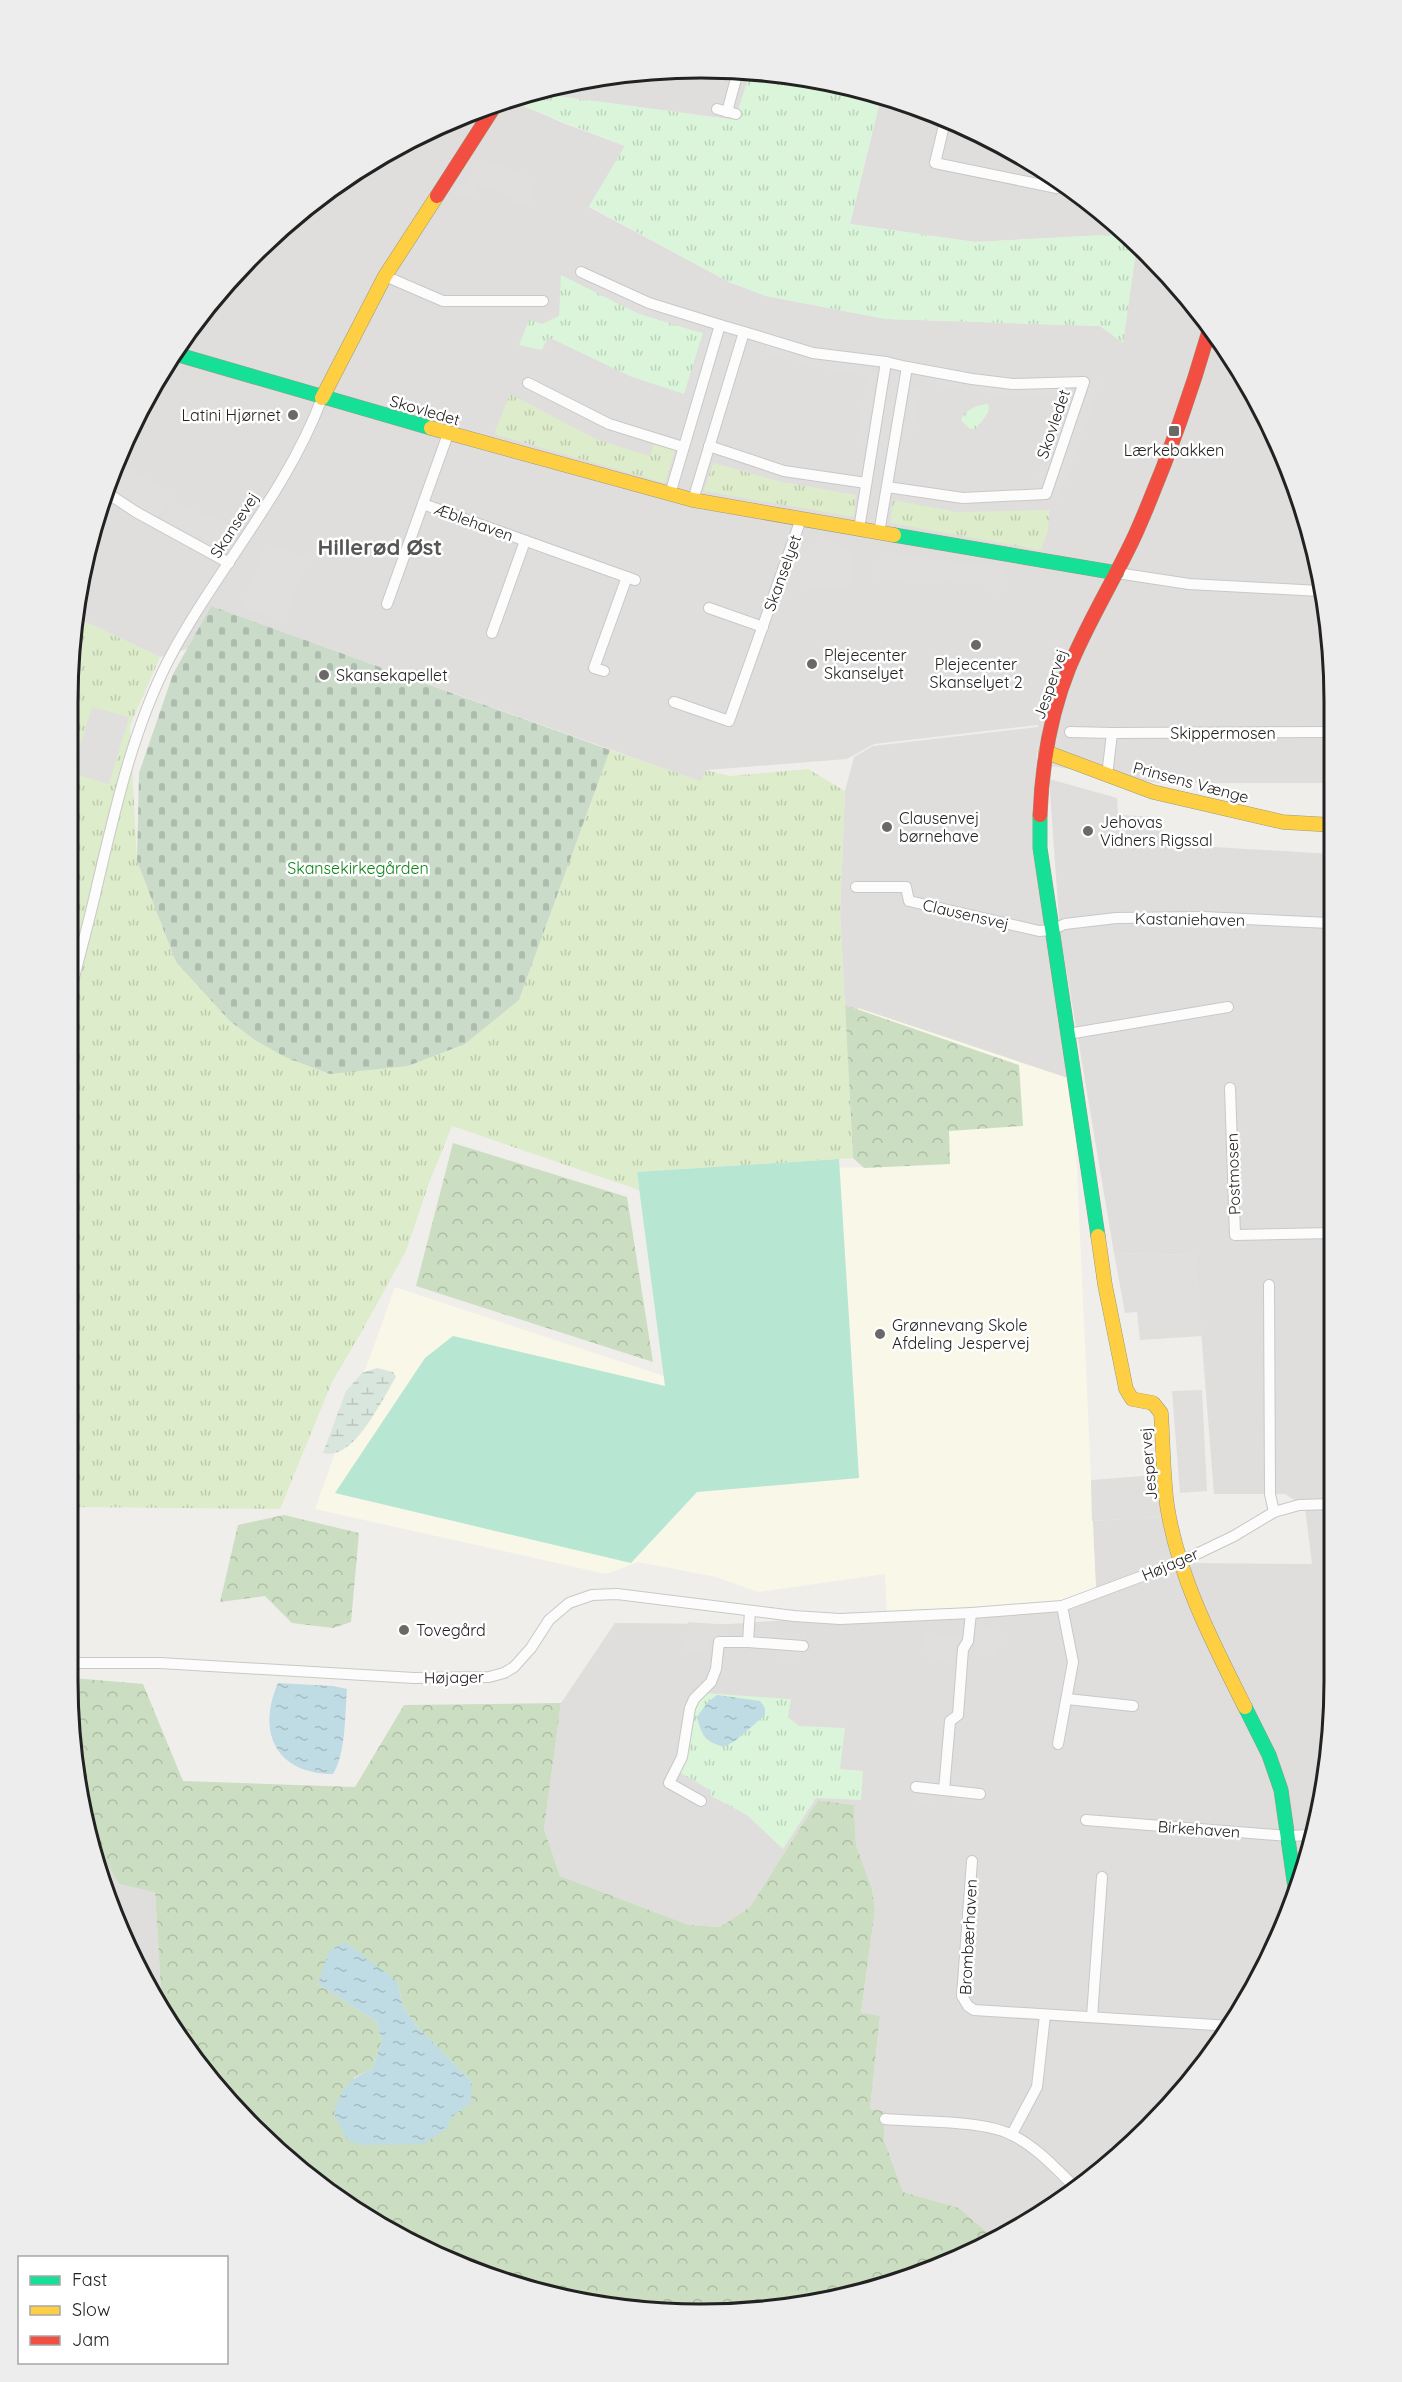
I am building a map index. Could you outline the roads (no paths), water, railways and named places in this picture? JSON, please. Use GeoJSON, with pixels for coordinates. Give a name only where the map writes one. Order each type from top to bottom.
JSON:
{"type":"FeatureCollection","features":[{"type":"Feature","properties":{"kind":"street"},"geometry":{"type":"LineString","coordinates":[[727,112],[736,79]]}},
{"type":"Feature","properties":{"kind":"street","name":"Skansevej"},"geometry":{"type":"LineString","coordinates":[[78,960],[114,814],[134,745],[168,663],[187,627],[285,477],[322,398],[385,276],[489,116]]}},
{"type":"Feature","properties":{"kind":"street"},"geometry":{"type":"LineString","coordinates":[[944,127],[935,163],[1053,187]]}},
{"type":"Feature","properties":{"kind":"street","name":"Skovledet"},"geometry":{"type":"LineString","coordinates":[[581,272],[649,303],[813,353],[1013,384],[1084,382],[1046,494],[963,498],[887,487]]}},
{"type":"Feature","properties":{"kind":"street"},"geometry":{"type":"LineString","coordinates":[[385,276],[443,302],[543,301]]}},
{"type":"Feature","properties":{"kind":"street"},"geometry":{"type":"LineString","coordinates":[[670,494],[720,325]]}},
{"type":"Feature","properties":{"kind":"street"},"geometry":{"type":"LineString","coordinates":[[693,500],[744,332]]}},
{"type":"Feature","properties":{"kind":"street","name":"Jespervej"},"geometry":{"type":"LineString","coordinates":[[1207,338],[1192,389],[1152,495],[1117,573],[1070,667],[1046,752],[1039,799],[1040,848],[1112,1328],[1126,1389],[1132,1399],[1151,1402],[1158,1406],[1161,1413],[1167,1505],[1180,1562],[1210,1636],[1269,1755],[1281,1790],[1293,1874]]}},
{"type":"Feature","properties":{"kind":"street","name":"Skovledet"},"geometry":{"type":"LineString","coordinates":[[182,356],[448,434],[693,500],[859,530],[1188,584],[1314,591]]}},
{"type":"Feature","properties":{"kind":"street"},"geometry":{"type":"LineString","coordinates":[[859,530],[886,363]]}},
{"type":"Feature","properties":{"kind":"street"},"geometry":{"type":"LineString","coordinates":[[879,533],[907,367]]}},
{"type":"Feature","properties":{"kind":"street"},"geometry":{"type":"LineString","coordinates":[[528,383],[609,424],[683,447]]}},
{"type":"Feature","properties":{"kind":"street","name":"Æblehaven"},"geometry":{"type":"LineString","coordinates":[[387,604],[448,434]]}},
{"type":"Feature","properties":{"kind":"street"},"geometry":{"type":"LineString","coordinates":[[709,446],[784,471],[866,483]]}},
{"type":"Feature","properties":{"kind":"street"},"geometry":{"type":"LineString","coordinates":[[113,497],[229,563]]}},
{"type":"Feature","properties":{"kind":"street","name":"Æblehaven"},"geometry":{"type":"LineString","coordinates":[[423,504],[631,579],[594,668],[604,671]]}},
{"type":"Feature","properties":{"kind":"street","name":"Skanselyet"},"geometry":{"type":"LineString","coordinates":[[674,702],[729,721],[801,519]]}},
{"type":"Feature","properties":{"kind":"street","name":"Æblehaven"},"geometry":{"type":"LineString","coordinates":[[492,633],[525,541]]}},
{"type":"Feature","properties":{"kind":"street","name":"Skanselyet"},"geometry":{"type":"LineString","coordinates":[[709,608],[762,627]]}},
{"type":"Feature","properties":{"kind":"street","name":"Skippermosen"},"geometry":{"type":"LineString","coordinates":[[1070,732],[1324,732]]}},
{"type":"Feature","properties":{"kind":"street"},"geometry":{"type":"LineString","coordinates":[[1107,776],[1112,733]]}},
{"type":"Feature","properties":{"kind":"street","name":"Prinsens Vænge"},"geometry":{"type":"LineString","coordinates":[[1046,752],[1153,792],[1283,822],[1324,824]]}},
{"type":"Feature","properties":{"kind":"street","name":"Clausensvej"},"geometry":{"type":"LineString","coordinates":[[856,887],[906,887],[909,901],[1039,931],[1051,930]]}},
{"type":"Feature","properties":{"kind":"street","name":"Kastaniehaven"},"geometry":{"type":"LineString","coordinates":[[1051,930],[1065,924],[1116,918],[1203,917],[1324,923]]}},
{"type":"Feature","properties":{"kind":"street"},"geometry":{"type":"LineString","coordinates":[[1068,1034],[1228,1006]]}},
{"type":"Feature","properties":{"kind":"street","name":"Postmosen"},"geometry":{"type":"LineString","coordinates":[[1230,1088],[1235,1235],[1324,1233]]}},
{"type":"Feature","properties":{"kind":"street"},"geometry":{"type":"LineString","coordinates":[[1269,1285],[1270,1494],[1274,1512]]}},
{"type":"Feature","properties":{"kind":"street","name":"Højager"},"geometry":{"type":"LineString","coordinates":[[78,1664],[160,1663],[414,1678],[489,1677],[504,1673],[514,1667],[531,1648],[549,1620],[569,1603],[592,1595],[617,1594],[750,1611],[840,1618],[972,1613],[1062,1606],[1180,1562],[1234,1536],[1274,1512],[1299,1504],[1324,1504]]}},
{"type":"Feature","properties":{"kind":"street"},"geometry":{"type":"LineString","coordinates":[[1058,1744],[1073,1662],[1062,1606]]}},
{"type":"Feature","properties":{"kind":"street"},"geometry":{"type":"LineString","coordinates":[[748,1642],[750,1611]]}},
{"type":"Feature","properties":{"kind":"street"},"geometry":{"type":"LineString","coordinates":[[944,1790],[950,1721],[958,1715],[963,1649],[968,1641],[972,1613]]}},
{"type":"Feature","properties":{"kind":"street"},"geometry":{"type":"LineString","coordinates":[[701,1801],[669,1783],[682,1757],[690,1708],[694,1699],[711,1682],[716,1670],[719,1642],[803,1646]]}},
{"type":"Feature","properties":{"kind":"street"},"geometry":{"type":"LineString","coordinates":[[1067,1699],[1133,1706]]}},
{"type":"Feature","properties":{"kind":"street"},"geometry":{"type":"LineString","coordinates":[[916,1787],[980,1794]]}},
{"type":"Feature","properties":{"kind":"street","name":"Birkehaven"},"geometry":{"type":"LineString","coordinates":[[1086,1820],[1288,1836],[1305,1835]]}},
{"type":"Feature","properties":{"kind":"street","name":"Brombærhaven"},"geometry":{"type":"LineString","coordinates":[[972,1861],[962,1996],[974,2010],[1220,2025]]}},
{"type":"Feature","properties":{"kind":"street"},"geometry":{"type":"LineString","coordinates":[[1092,2017],[1102,1877]]}},
{"type":"Feature","properties":{"kind":"street"},"geometry":{"type":"LineString","coordinates":[[1012,2134],[1037,2087],[1045,2015]]}},
{"type":"Feature","properties":{"kind":"street"},"geometry":{"type":"LineString","coordinates":[[885,2119],[983,2126],[1012,2134],[1039,2153],[1070,2182]]}},
{"type":"Feature","properties":{"kind":"water"},"geometry":{"type":"Polygon","coordinates":[[[278,1683],[347,1689],[343,1745],[333,1774],[298,1767],[285,1758],[276,1747],[271,1734],[269,1718],[278,1683]]]}},
{"type":"Feature","properties":{"kind":"water"},"geometry":{"type":"Polygon","coordinates":[[[717,1695],[760,1701],[765,1708],[765,1715],[735,1741],[724,1747],[705,1737],[697,1717],[707,1703],[717,1695]]]}},
{"type":"Feature","properties":{"kind":"water"},"geometry":{"type":"Polygon","coordinates":[[[345,1942],[397,1981],[403,2006],[415,2024],[472,2082],[471,2103],[450,2118],[448,2128],[423,2144],[362,2145],[347,2140],[334,2114],[339,2098],[347,2086],[373,2068],[382,2040],[376,2021],[318,1984],[329,1951],[345,1942]]]}},
{"type":"Feature","properties":{"kind":"place","name":"Latini Hjørnet"},"geometry":{"type":"Point","coordinates":[293,415]}},
{"type":"Feature","properties":{"kind":"place","name":"Lærkebakken"},"geometry":{"type":"Point","coordinates":[1174,431]}},
{"type":"Feature","properties":{"kind":"place","name":"Plejecenter Skanselyet 2"},"geometry":{"type":"Point","coordinates":[976,645]}},
{"type":"Feature","properties":{"kind":"place","name":"Plejecenter Skanselyet"},"geometry":{"type":"Point","coordinates":[812,664]}},
{"type":"Feature","properties":{"kind":"place","name":"Skansekapellet"},"geometry":{"type":"Point","coordinates":[324,675]}},
{"type":"Feature","properties":{"kind":"place","name":"Clausenvej børnehave"},"geometry":{"type":"Point","coordinates":[887,827]}},
{"type":"Feature","properties":{"kind":"place","name":"Jehovas Vidners Rigssal"},"geometry":{"type":"Point","coordinates":[1088,831]}},
{"type":"Feature","properties":{"kind":"place","name":"Grønnevang Skole Afdeling Jespervej"},"geometry":{"type":"Point","coordinates":[880,1334]}},
{"type":"Feature","properties":{"kind":"place","name":"Tovegård"},"geometry":{"type":"Point","coordinates":[404,1630]}},
{"type":"Feature","properties":{"kind":"district","name":"Hillerød Øst"},"geometry":{"type":"Point","coordinates":[380,547]}},
{"type":"Feature","properties":{"kind":"park label","name":"Skansekirkegården"},"geometry":{"type":"Point","coordinates":[358,868]}}]}
